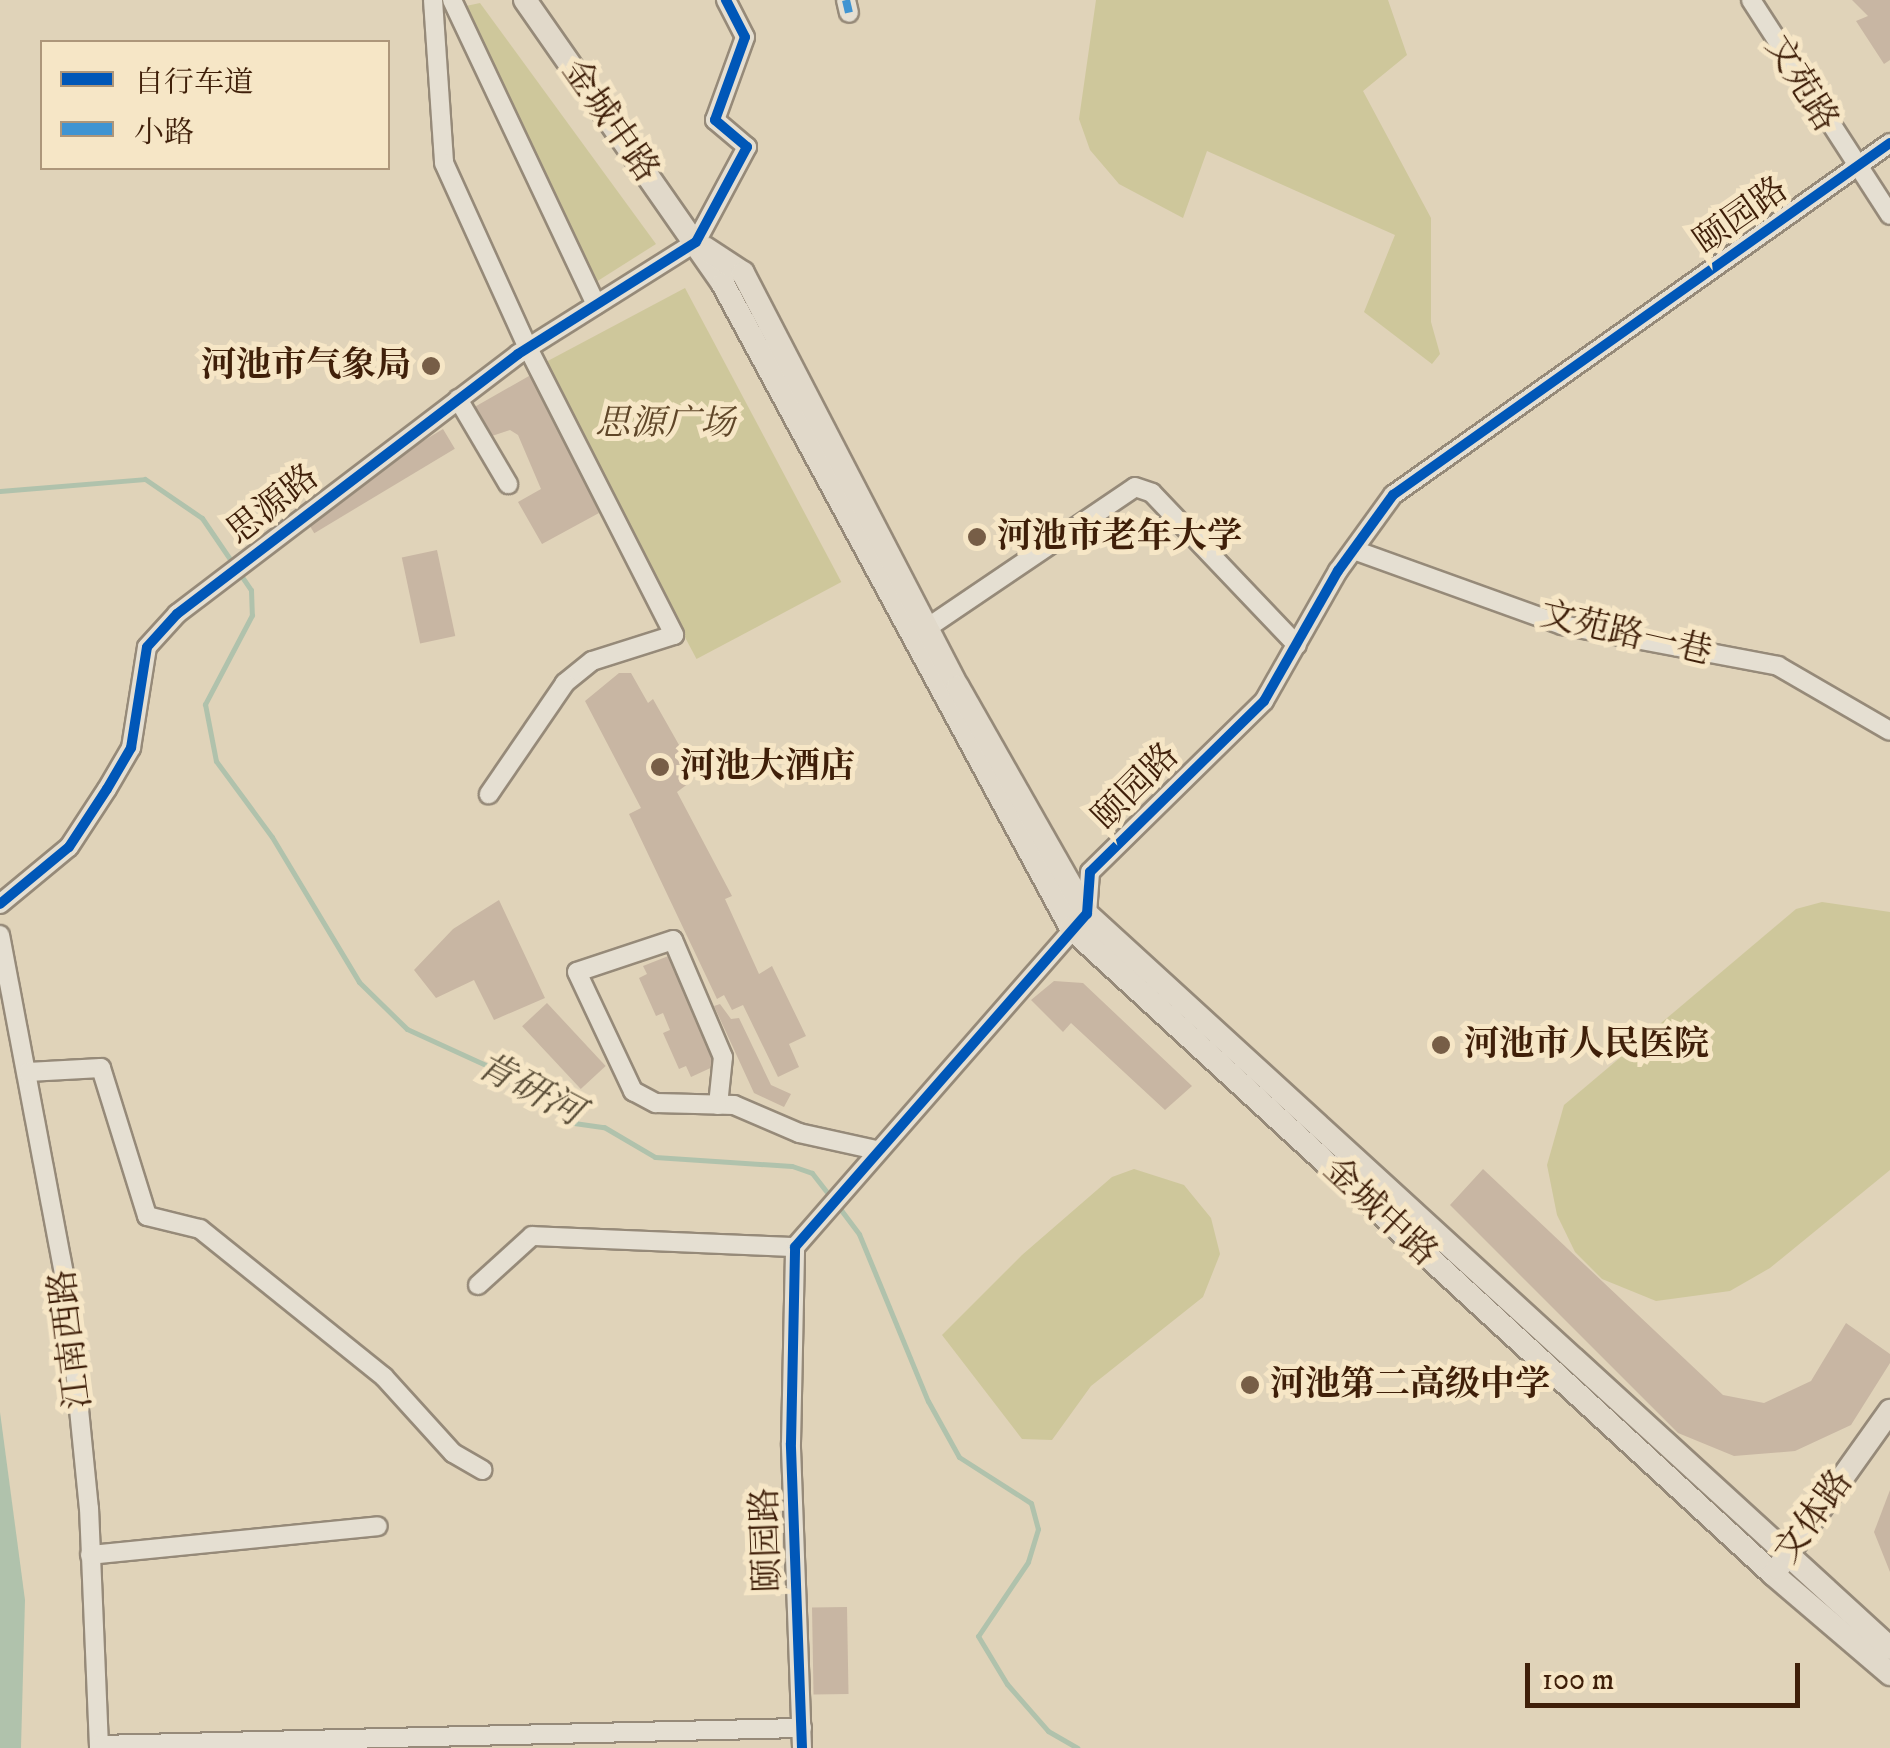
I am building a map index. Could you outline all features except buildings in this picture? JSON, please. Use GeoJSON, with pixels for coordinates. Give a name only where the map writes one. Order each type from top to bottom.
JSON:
{"type":"FeatureCollection","features":[{"type":"Feature","properties":{"kind":"main road","name":"金城中路"},"geometry":{"type":"LineString","coordinates":[[525,0],[696,242]]}},
{"type":"Feature","properties":{"kind":"main road"},"geometry":{"type":"LineString","coordinates":[[696,242],[743,274],[927,628],[949,691]]}},
{"type":"Feature","properties":{"kind":"main road"},"geometry":{"type":"LineString","coordinates":[[696,242],[949,691]]}},
{"type":"Feature","properties":{"kind":"main road","name":"金城中路"},"geometry":{"type":"LineString","coordinates":[[949,691],[1079,921],[1779,1566],[1890,1674]]}},
{"type":"Feature","properties":{"kind":"main road","name":"文体路"},"geometry":{"type":"LineString","coordinates":[[1779,1566],[1890,1411]]}},
{"type":"Feature","properties":{"kind":"main road","name":"金城中路"},"geometry":{"type":"LineString","coordinates":[[1779,1566],[1890,1648]]}},
{"type":"Feature","properties":{"kind":"street"},"geometry":{"type":"LineString","coordinates":[[432,0],[444,163],[528,348],[674,635],[592,662],[565,683],[489,794]]}},
{"type":"Feature","properties":{"kind":"street"},"geometry":{"type":"LineString","coordinates":[[452,0],[596,305]]}},
{"type":"Feature","properties":{"kind":"street"},"geometry":{"type":"LineString","coordinates":[[696,242],[747,148],[715,120],[745,37],[726,0]]}},
{"type":"Feature","properties":{"kind":"street","name":"文苑路"},"geometry":{"type":"LineString","coordinates":[[1750,0],[1854,169],[1890,215]]}},
{"type":"Feature","properties":{"kind":"street","name":"颐园路"},"geometry":{"type":"LineString","coordinates":[[1079,921],[1090,872],[1264,701],[1354,550],[1393,496],[1450,451],[1890,143]]}},
{"type":"Feature","properties":{"kind":"street","name":"思源路"},"geometry":{"type":"LineString","coordinates":[[0,904],[69,847],[108,789],[132,748],[147,647],[176,614],[528,348],[696,242]]}},
{"type":"Feature","properties":{"kind":"street"},"geometry":{"type":"LineString","coordinates":[[458,399],[508,484]]}},
{"type":"Feature","properties":{"kind":"street"},"geometry":{"type":"LineString","coordinates":[[927,628],[1135,487],[1152,493],[1297,645]]}},
{"type":"Feature","properties":{"kind":"street","name":"文苑路一巷"},"geometry":{"type":"LineString","coordinates":[[1354,550],[1562,625],[1778,666],[1890,731]]}},
{"type":"Feature","properties":{"kind":"street"},"geometry":{"type":"LineString","coordinates":[[478,1285],[532,1236],[795,1247],[1079,921]]}},
{"type":"Feature","properties":{"kind":"street","name":"江南西路"},"geometry":{"type":"LineString","coordinates":[[0,935],[67,1289],[90,1556],[99,1746]]}},
{"type":"Feature","properties":{"kind":"street"},"geometry":{"type":"LineString","coordinates":[[718,1105],[723,1058],[674,940],[578,972],[633,1091],[656,1103],[718,1105],[876,1150]]}},
{"type":"Feature","properties":{"kind":"street"},"geometry":{"type":"LineString","coordinates":[[28,1072],[101,1068],[147,1216],[200,1229],[384,1377],[453,1453],[482,1470]]}},
{"type":"Feature","properties":{"kind":"street","name":"颐园路"},"geometry":{"type":"LineString","coordinates":[[795,1247],[791,1426],[802,1748]]}},
{"type":"Feature","properties":{"kind":"street"},"geometry":{"type":"LineString","coordinates":[[90,1556],[378,1526]]}},
{"type":"Feature","properties":{"kind":"street"},"geometry":{"type":"LineString","coordinates":[[99,1746],[684,1739],[802,1728]]}},
{"type":"Feature","properties":{"kind":"green space"},"geometry":{"type":"Polygon","coordinates":[[[1096,0],[1388,0],[1407,55],[1363,91],[1431,218],[1431,322],[1440,354],[1432,364],[1364,312],[1395,235],[1207,151],[1183,218],[1119,184],[1090,150],[1079,119],[1096,0]]]}},
{"type":"Feature","properties":{"kind":"green space"},"geometry":{"type":"Polygon","coordinates":[[[480,3],[656,244],[596,282],[466,6],[480,3]]]}},
{"type":"Feature","properties":{"kind":"green space","name":"思源广场"},"geometry":{"type":"Polygon","coordinates":[[[685,288],[841,582],[697,659],[540,365],[685,288]]]}},
{"type":"Feature","properties":{"kind":"green space"},"geometry":{"type":"Polygon","coordinates":[[[1822,902],[1890,912],[1890,1170],[1770,1268],[1730,1291],[1656,1301],[1602,1279],[1575,1252],[1557,1215],[1547,1165],[1564,1105],[1796,909],[1822,902]]]}},
{"type":"Feature","properties":{"kind":"green space"},"geometry":{"type":"Polygon","coordinates":[[[1134,1169],[1184,1185],[1211,1218],[1220,1254],[1203,1297],[1091,1386],[1052,1440],[1022,1439],[942,1335],[1022,1255],[1112,1177],[1134,1169]]]}},
{"type":"Feature","properties":{"kind":"shaded area"},"geometry":{"type":"Polygon","coordinates":[[[0,1412],[25,1600],[21,1748],[0,1748],[0,1412]]]}},
{"type":"Feature","properties":{"kind":"waterway","name":"肯研河"},"geometry":{"type":"LineString","coordinates":[[0,491],[145,479],[202,518],[251,590],[252,615],[205,704],[216,761],[272,837],[359,982],[407,1029],[488,1066],[574,1123],[604,1127],[655,1157],[792,1166],[812,1173],[831,1197]]}},
{"type":"Feature","properties":{"kind":"waterway","name":"肯研河"},"geometry":{"type":"LineString","coordinates":[[838,1206],[859,1234],[928,1401],[959,1457],[1031,1503],[1038,1529],[1028,1562],[978,1636],[1007,1684],[1048,1731],[1078,1748]]}},
{"type":"Feature","properties":{"kind":"marked path"},"geometry":{"type":"LineString","coordinates":[[846,0],[849,13]]}},
{"type":"Feature","properties":{"kind":"cycle path"},"geometry":{"type":"LineString","coordinates":[[0,904],[69,847],[107,789],[131,748],[147,647],[177,614],[518,354],[696,242],[747,147],[715,120],[745,37],[726,0]]}},
{"type":"Feature","properties":{"kind":"cycle path"},"geometry":{"type":"LineString","coordinates":[[802,1748],[791,1443],[795,1247],[1087,914],[1090,872],[1264,701],[1338,571],[1393,495],[1890,143]]}},
{"type":"Feature","properties":{"kind":"place","name":"河池市气象局"},"geometry":{"type":"Point","coordinates":[431,366]}},
{"type":"Feature","properties":{"kind":"place","name":"河池市老年大学"},"geometry":{"type":"Point","coordinates":[977,537]}},
{"type":"Feature","properties":{"kind":"place","name":"河池大酒店"},"geometry":{"type":"Point","coordinates":[660,767]}},
{"type":"Feature","properties":{"kind":"place","name":"河池市人民医院"},"geometry":{"type":"Point","coordinates":[1441,1045]}},
{"type":"Feature","properties":{"kind":"place","name":"河池第二高级中学"},"geometry":{"type":"Point","coordinates":[1250,1385]}}]}
